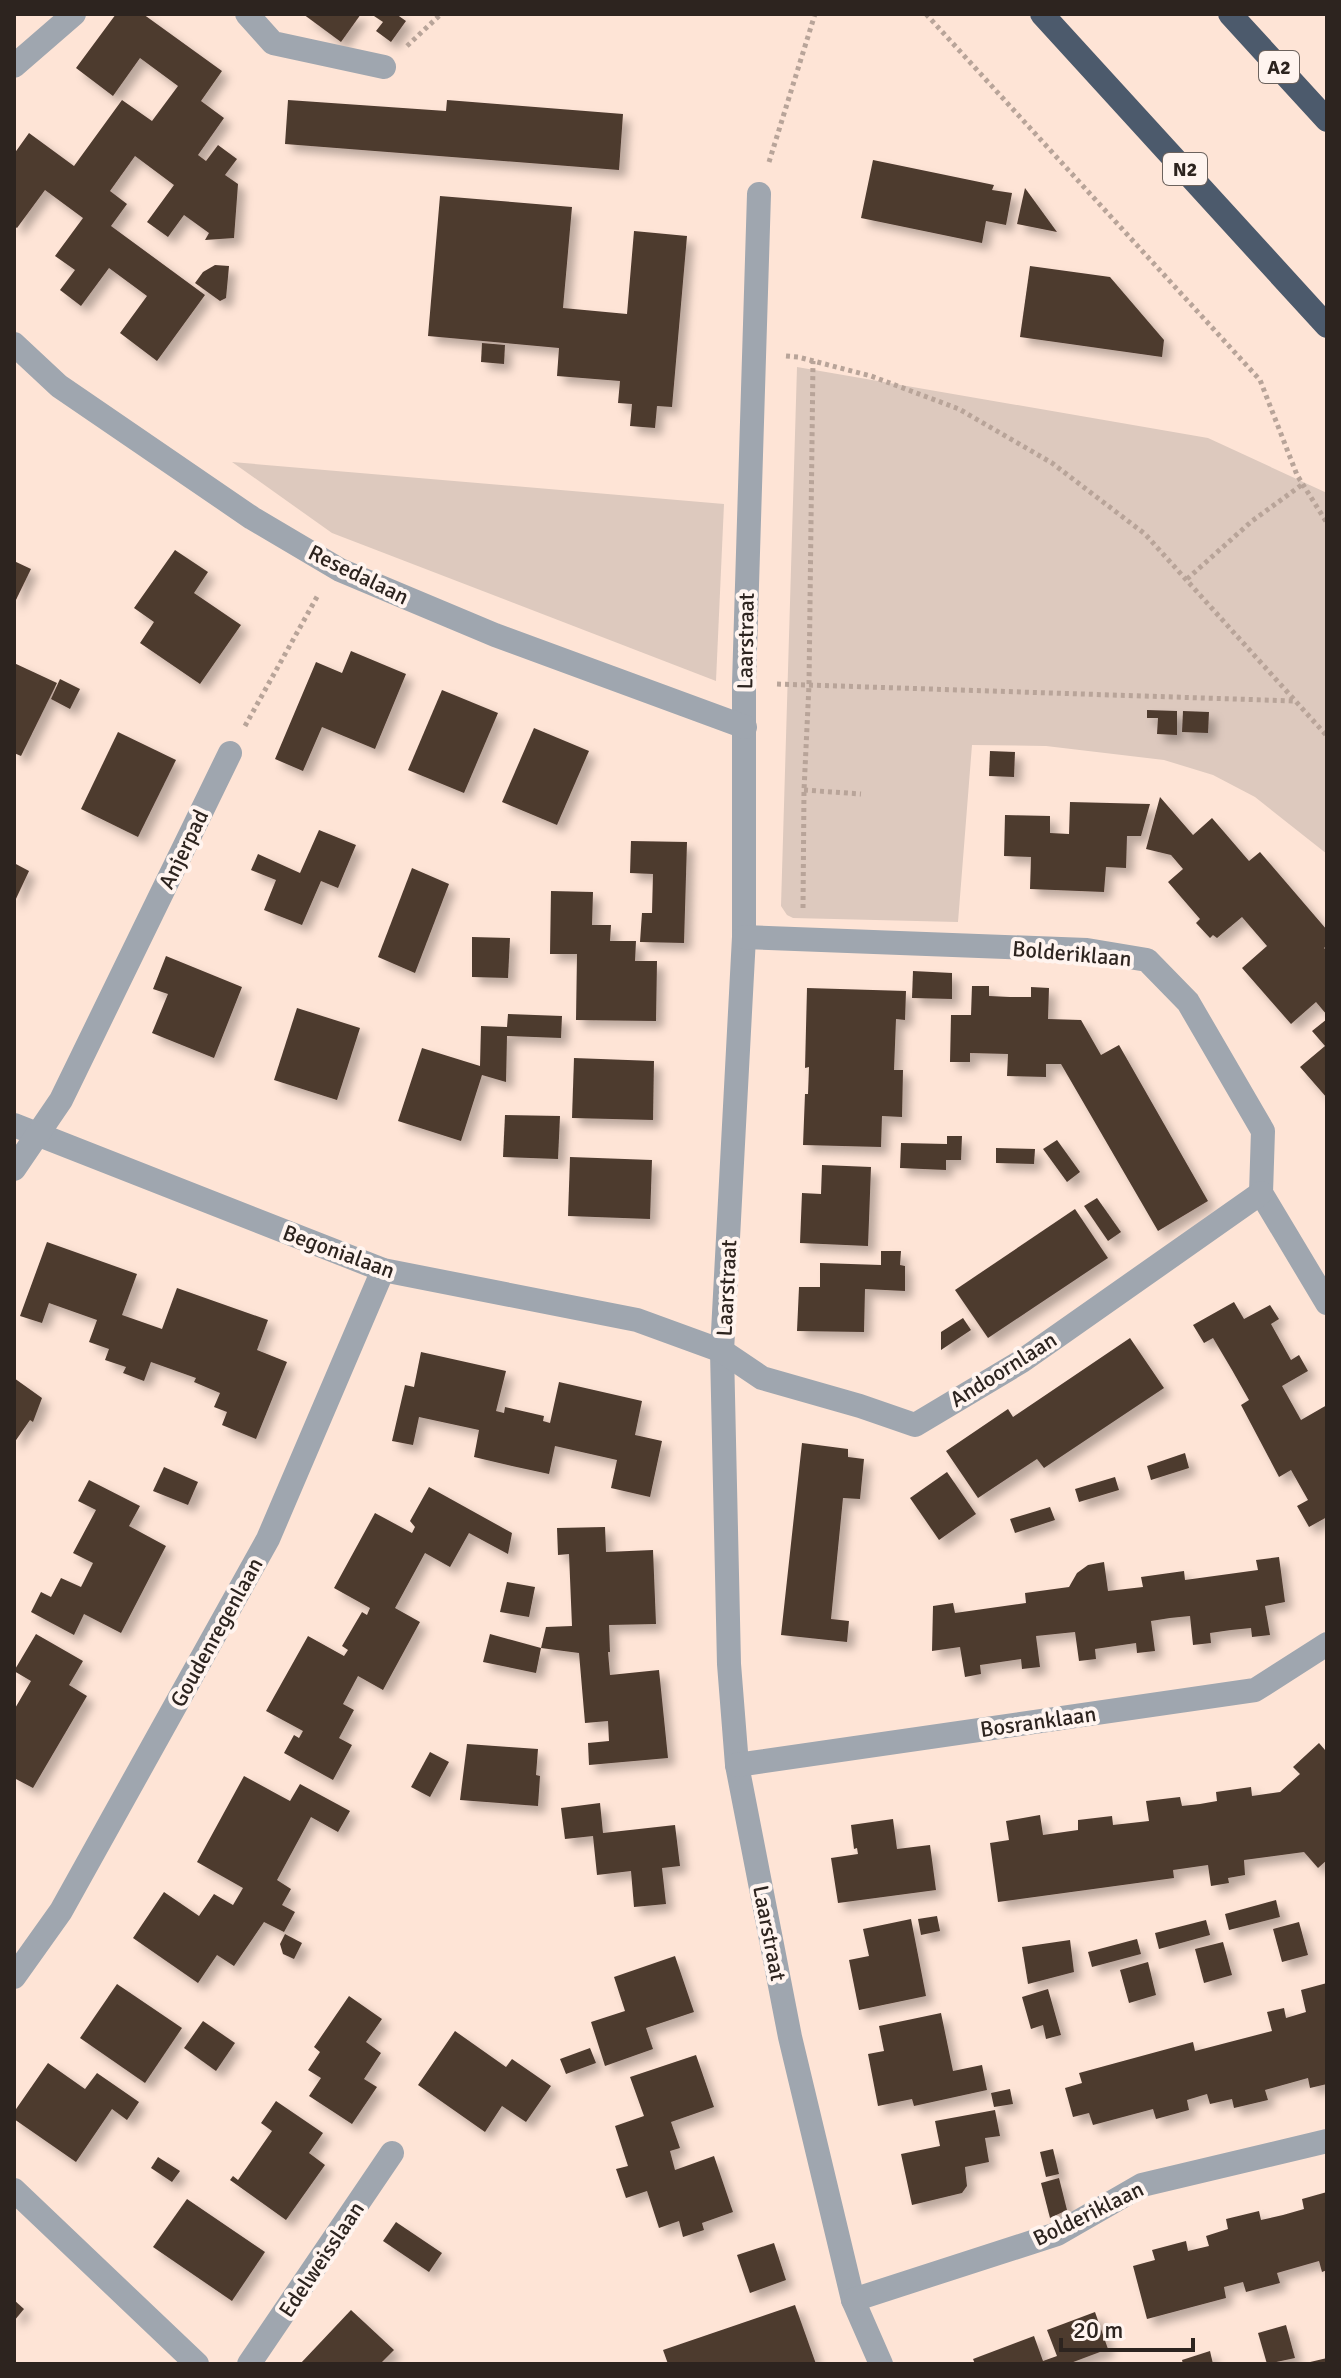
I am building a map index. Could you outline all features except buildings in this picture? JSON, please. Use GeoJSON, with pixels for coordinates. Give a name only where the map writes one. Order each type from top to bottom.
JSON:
{"type":"FeatureCollection","features":[{"type":"Feature","properties":{"kind":"highway","name":"N2"},"geometry":{"type":"LineString","coordinates":[[1042,14],[1327,326]]}},
{"type":"Feature","properties":{"kind":"highway","name":"A2"},"geometry":{"type":"LineString","coordinates":[[1230,14],[1327,120]]}},
{"type":"Feature","properties":{"kind":"street"},"geometry":{"type":"LineString","coordinates":[[14,66],[74,14]]}},
{"type":"Feature","properties":{"kind":"street"},"geometry":{"type":"LineString","coordinates":[[247,14],[273,43],[384,67]]}},
{"type":"Feature","properties":{"kind":"street","name":"Laarstraat"},"geometry":{"type":"LineString","coordinates":[[759,194],[744,683],[744,937],[722,1351],[729,1664],[737,1765],[790,2037],[853,2300],[881,2364]]}},
{"type":"Feature","properties":{"kind":"street","name":"Resedalaan"},"geometry":{"type":"LineString","coordinates":[[14,344],[59,386],[252,518],[334,566],[495,635],[745,727]]}},
{"type":"Feature","properties":{"kind":"street","name":"Anjerpad"},"geometry":{"type":"LineString","coordinates":[[14,1169],[25,1130],[61,1100],[230,753]]}},
{"type":"Feature","properties":{"kind":"street","name":"Bolderiklaan"},"geometry":{"type":"LineString","coordinates":[[744,937],[1087,950],[1147,960],[1188,1002],[1263,1131],[1261,1193]]}},
{"type":"Feature","properties":{"kind":"street","name":"Begonialaan"},"geometry":{"type":"LineString","coordinates":[[25,1130],[383,1270],[637,1320],[722,1351]]}},
{"type":"Feature","properties":{"kind":"street"},"geometry":{"type":"LineString","coordinates":[[1261,1193],[1327,1303]]}},
{"type":"Feature","properties":{"kind":"street","name":"Andoornlaan"},"geometry":{"type":"LineString","coordinates":[[722,1351],[762,1378],[915,1425],[1022,1361],[1261,1193]]}},
{"type":"Feature","properties":{"kind":"street","name":"Goudenregenlaan"},"geometry":{"type":"LineString","coordinates":[[14,1977],[61,1911],[268,1539],[383,1270]]}},
{"type":"Feature","properties":{"kind":"street","name":"Bosranklaan"},"geometry":{"type":"LineString","coordinates":[[737,1765],[1255,1690],[1327,1644]]}},
{"type":"Feature","properties":{"kind":"street","name":"Bolderiklaan"},"geometry":{"type":"LineString","coordinates":[[853,2300],[1057,2234],[1142,2185],[1327,2141]]}},
{"type":"Feature","properties":{"kind":"street","name":"Edelweisslaan"},"geometry":{"type":"LineString","coordinates":[[249,2364],[392,2153]]}},
{"type":"Feature","properties":{"kind":"street"},"geometry":{"type":"LineString","coordinates":[[14,2190],[197,2364]]}},
{"type":"Feature","properties":{"kind":"path"},"geometry":{"type":"LineString","coordinates":[[384,67],[441,14]]}},
{"type":"Feature","properties":{"kind":"path"},"geometry":{"type":"LineString","coordinates":[[759,194],[815,14]]}},
{"type":"Feature","properties":{"kind":"path"},"geometry":{"type":"LineString","coordinates":[[926,14],[1260,380],[1297,475],[1327,523]]}},
{"type":"Feature","properties":{"kind":"path"},"geometry":{"type":"LineString","coordinates":[[753,353],[798,357],[871,376],[959,409],[1052,463],[1145,534],[1327,736]]}},
{"type":"Feature","properties":{"kind":"path"},"geometry":{"type":"LineString","coordinates":[[773,938],[776,911],[802,913],[809,685],[813,361]]}},
{"type":"Feature","properties":{"kind":"path"},"geometry":{"type":"LineString","coordinates":[[1187,579],[1252,521],[1303,484]]}},
{"type":"Feature","properties":{"kind":"path"},"geometry":{"type":"LineString","coordinates":[[230,753],[334,566]]}},
{"type":"Feature","properties":{"kind":"path"},"geometry":{"type":"LineString","coordinates":[[744,683],[1296,701]]}},
{"type":"Feature","properties":{"kind":"path"},"geometry":{"type":"LineString","coordinates":[[804,790],[861,794]]}},
{"type":"Feature","properties":{"kind":"shaded area"},"geometry":{"type":"Polygon","coordinates":[[[797,367],[1208,438],[1327,493],[1327,854],[1255,797],[1213,775],[1164,760],[1046,746],[972,745],[958,922],[793,918],[787,915],[781,906],[797,367]]]}},
{"type":"Feature","properties":{"kind":"shaded area"},"geometry":{"type":"Polygon","coordinates":[[[232,462],[724,504],[716,681],[332,533],[232,462]]]}}]}
